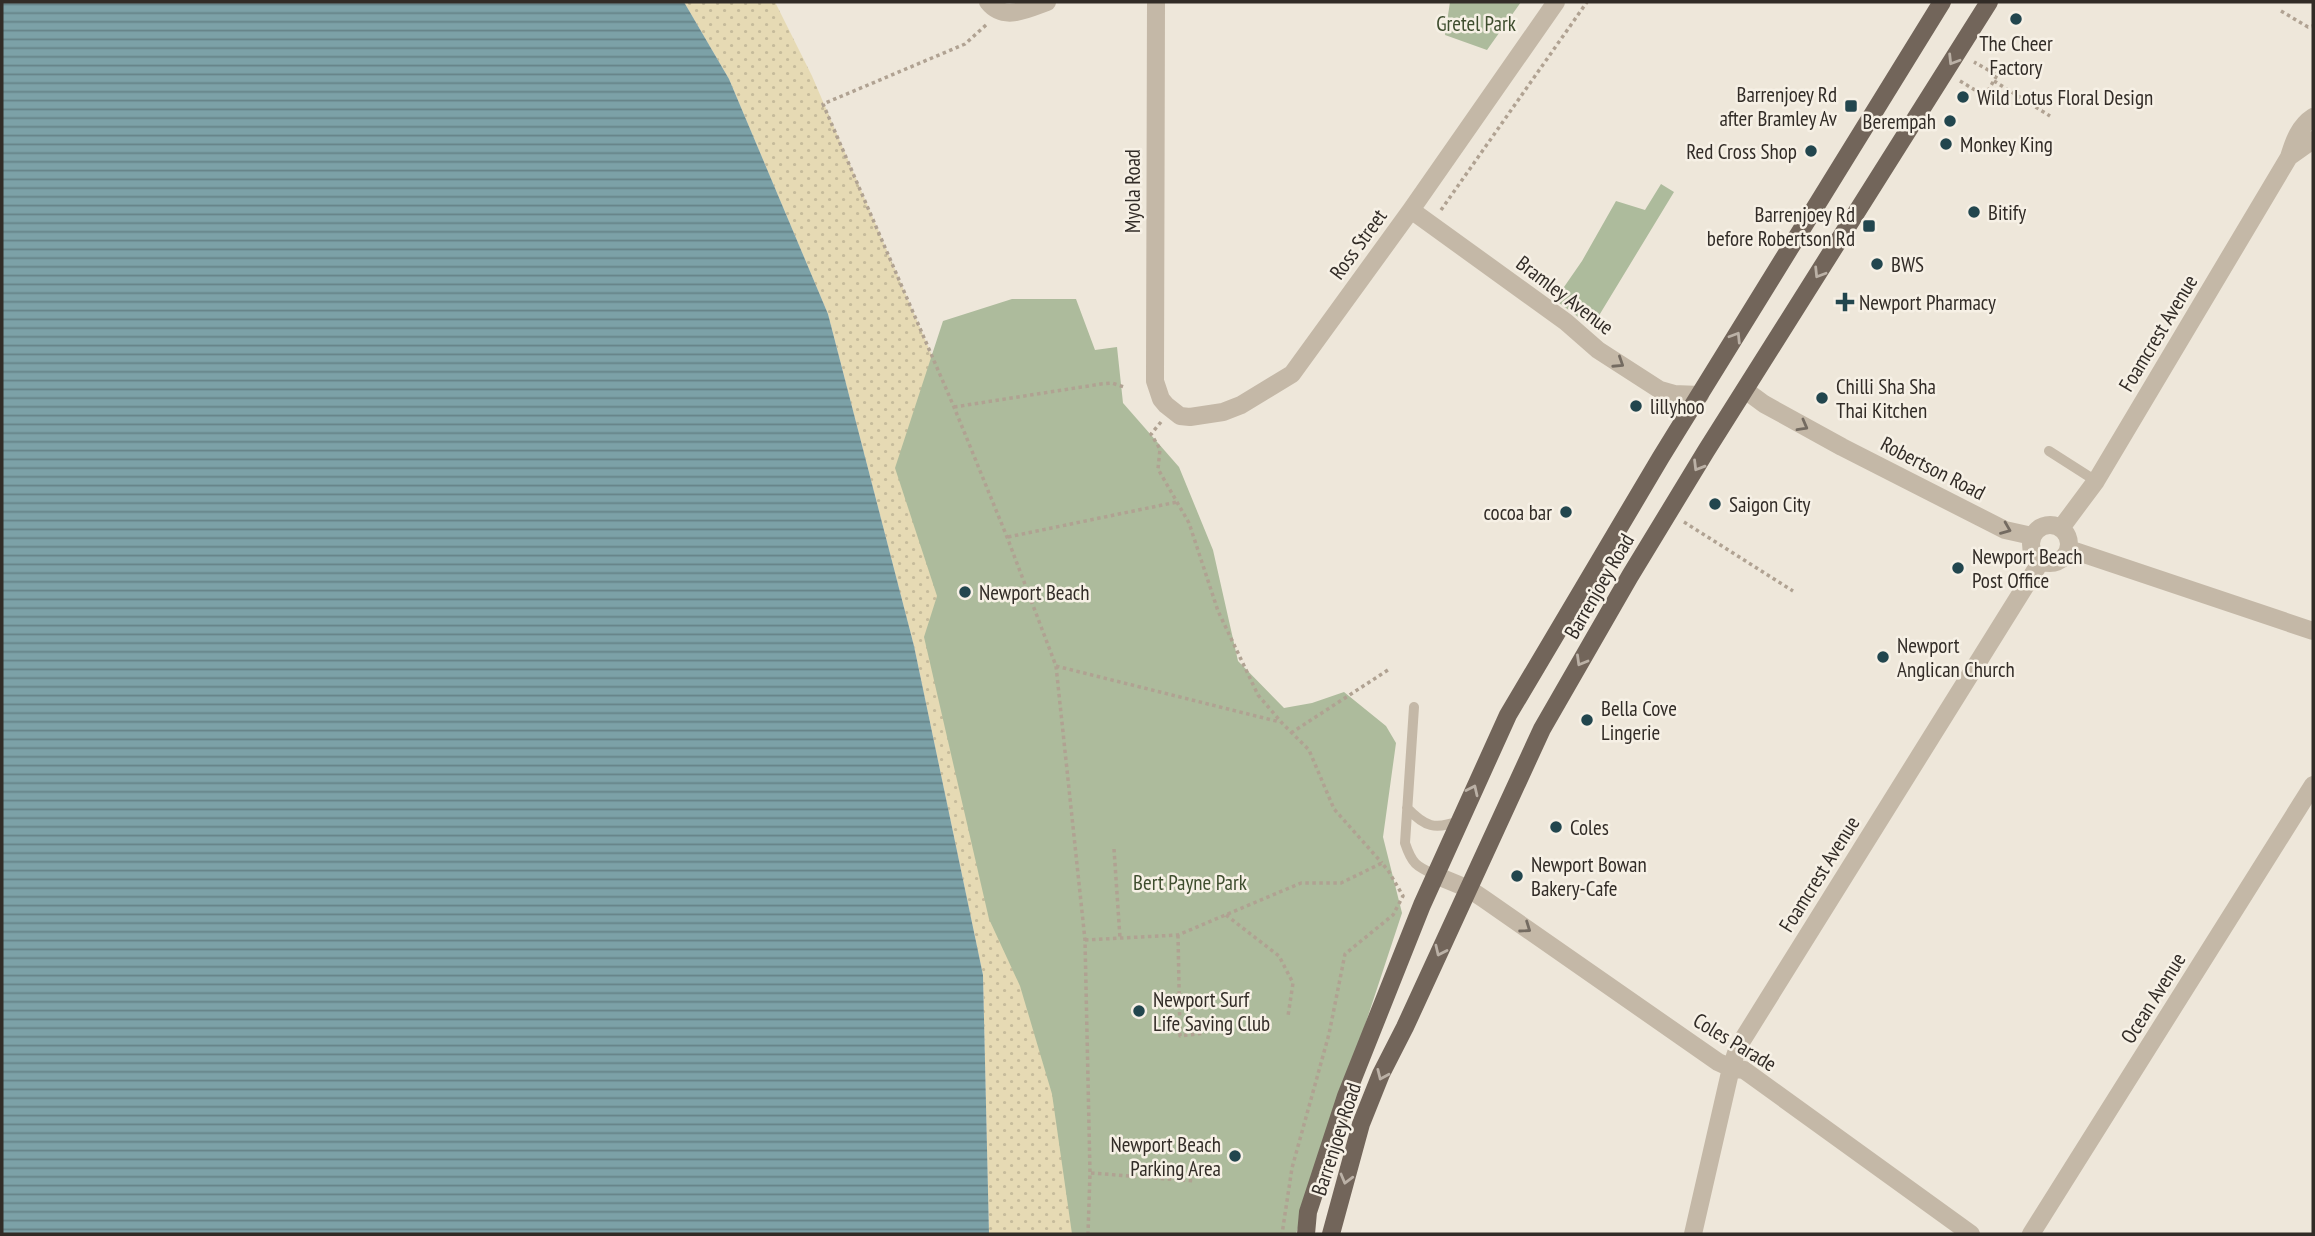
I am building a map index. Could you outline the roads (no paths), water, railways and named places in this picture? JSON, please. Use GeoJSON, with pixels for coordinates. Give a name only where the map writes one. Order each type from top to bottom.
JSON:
{"type":"FeatureCollection","features":[{"type":"Feature","properties":{"kind":"main road","name":"Barrenjoey Road"},"geometry":{"type":"LineString","coordinates":[[1306,1234],[1308,1212],[1346,1096],[1435,875],[1508,715],[1700,395],[1942,2]]}},
{"type":"Feature","properties":{"kind":"main road","name":"Barrenjoey Road"},"geometry":{"type":"LineString","coordinates":[[1331,1234],[1361,1124],[1381,1074],[1542,729],[1630,576],[1989,2]]}},
{"type":"Feature","properties":{"kind":"street"},"geometry":{"type":"LineString","coordinates":[[994,7],[1016,13],[1046,2]]}},
{"type":"Feature","properties":{"kind":"street","name":"Myola Road"},"geometry":{"type":"LineString","coordinates":[[1156,2],[1155,380],[1161,398],[1173,411]]}},
{"type":"Feature","properties":{"kind":"street","name":"Ross Street"},"geometry":{"type":"LineString","coordinates":[[1173,411],[1190,418],[1223,412],[1293,374],[1556,2]]}},
{"type":"Feature","properties":{"kind":"street","name":"Foamcrest Avenue"},"geometry":{"type":"LineString","coordinates":[[2062,528],[2096,481],[2290,157],[2296,135],[2313,117]]}},
{"type":"Feature","properties":{"kind":"street","name":"Foamcrest Avenue"},"geometry":{"type":"LineString","coordinates":[[2290,157],[2313,140]]}},
{"type":"Feature","properties":{"kind":"street","name":"Bramley Avenue"},"geometry":{"type":"LineString","coordinates":[[1411,210],[1566,322],[1598,350],[1660,390],[1674,394],[1700,395]]}},
{"type":"Feature","properties":{"kind":"street","name":"Robertson Road"},"geometry":{"type":"LineString","coordinates":[[1745,390],[1764,404],[1842,447],[2005,530],[2032,537]]}},
{"type":"Feature","properties":{"kind":"street"},"geometry":{"type":"LineString","coordinates":[[2043,525],[2062,528],[2068,538],[2065,556],[2053,563],[2042,561],[2032,552],[2032,537],[2043,525]]}},
{"type":"Feature","properties":{"kind":"street"},"geometry":{"type":"LineString","coordinates":[[2068,549],[2313,631]]}},
{"type":"Feature","properties":{"kind":"street","name":"Foamcrest Avenue"},"geometry":{"type":"LineString","coordinates":[[1693,1234],[1738,1047],[2042,561]]}},
{"type":"Feature","properties":{"kind":"street","name":"Ocean Avenue"},"geometry":{"type":"LineString","coordinates":[[2031,1234],[2313,785]]}},
{"type":"Feature","properties":{"kind":"street","name":"Coles Parade"},"geometry":{"type":"LineString","coordinates":[[1435,875],[1469,889],[1718,1062],[1744,1070],[1971,1234]]}},
{"type":"Feature","properties":{"kind":"lane"},"geometry":{"type":"LineString","coordinates":[[2049,451],[2096,481]]}},
{"type":"Feature","properties":{"kind":"lane"},"geometry":{"type":"LineString","coordinates":[[1414,707],[1405,843],[1416,866],[1435,875]]}},
{"type":"Feature","properties":{"kind":"lane"},"geometry":{"type":"LineString","coordinates":[[1407,808],[1429,825],[1442,827],[1459,821]]}},
{"type":"Feature","properties":{"kind":"water"},"geometry":{"type":"Polygon","coordinates":[[[2,2],[684,2],[729,79],[828,314],[914,646],[983,975],[989,1234],[2,1234],[2,2]]]}},
{"type":"Feature","properties":{"kind":"place","name":"The Cheer Factory"},"geometry":{"type":"Point","coordinates":[2016,19]}},
{"type":"Feature","properties":{"kind":"place","name":"Wild Lotus Floral Design"},"geometry":{"type":"Point","coordinates":[1963,97]}},
{"type":"Feature","properties":{"kind":"place","name":"Barrenjoey Rd after Bramley Av"},"geometry":{"type":"Point","coordinates":[1851,106]}},
{"type":"Feature","properties":{"kind":"place","name":"Berempah"},"geometry":{"type":"Point","coordinates":[1950,121]}},
{"type":"Feature","properties":{"kind":"place","name":"Monkey King"},"geometry":{"type":"Point","coordinates":[1946,144]}},
{"type":"Feature","properties":{"kind":"place","name":"Red Cross Shop"},"geometry":{"type":"Point","coordinates":[1811,151]}},
{"type":"Feature","properties":{"kind":"place","name":"Bitify"},"geometry":{"type":"Point","coordinates":[1974,212]}},
{"type":"Feature","properties":{"kind":"place","name":"Barrenjoey Rd before Robertson Rd"},"geometry":{"type":"Point","coordinates":[1869,226]}},
{"type":"Feature","properties":{"kind":"place","name":"BWS"},"geometry":{"type":"Point","coordinates":[1877,264]}},
{"type":"Feature","properties":{"kind":"place","name":"Newport Pharmacy"},"geometry":{"type":"Point","coordinates":[1845,302]}},
{"type":"Feature","properties":{"kind":"place","name":"Chilli Sha Sha Thai Kitchen"},"geometry":{"type":"Point","coordinates":[1822,398]}},
{"type":"Feature","properties":{"kind":"place","name":"lillyhoo"},"geometry":{"type":"Point","coordinates":[1636,406]}},
{"type":"Feature","properties":{"kind":"place","name":"Saigon City"},"geometry":{"type":"Point","coordinates":[1715,504]}},
{"type":"Feature","properties":{"kind":"place","name":"cocoa bar"},"geometry":{"type":"Point","coordinates":[1566,512]}},
{"type":"Feature","properties":{"kind":"place","name":"Newport Beach Post Office"},"geometry":{"type":"Point","coordinates":[1958,568]}},
{"type":"Feature","properties":{"kind":"place","name":"Newport Beach"},"geometry":{"type":"Point","coordinates":[965,592]}},
{"type":"Feature","properties":{"kind":"place","name":"Newport Anglican Church"},"geometry":{"type":"Point","coordinates":[1883,657]}},
{"type":"Feature","properties":{"kind":"place","name":"Bella Cove Lingerie"},"geometry":{"type":"Point","coordinates":[1587,720]}},
{"type":"Feature","properties":{"kind":"place","name":"Coles"},"geometry":{"type":"Point","coordinates":[1556,827]}},
{"type":"Feature","properties":{"kind":"place","name":"Newport Bowan Bakery-Cafe"},"geometry":{"type":"Point","coordinates":[1517,876]}},
{"type":"Feature","properties":{"kind":"place","name":"Newport Surf Life Saving Club"},"geometry":{"type":"Point","coordinates":[1139,1011]}},
{"type":"Feature","properties":{"kind":"place","name":"Newport Beach Parking Area"},"geometry":{"type":"Point","coordinates":[1235,1156]}},
{"type":"Feature","properties":{"kind":"park label","name":"Gretel Park"},"geometry":{"type":"Point","coordinates":[1476,23]}},
{"type":"Feature","properties":{"kind":"park label","name":"Bert Payne Park"},"geometry":{"type":"Point","coordinates":[1190,882]}}]}
